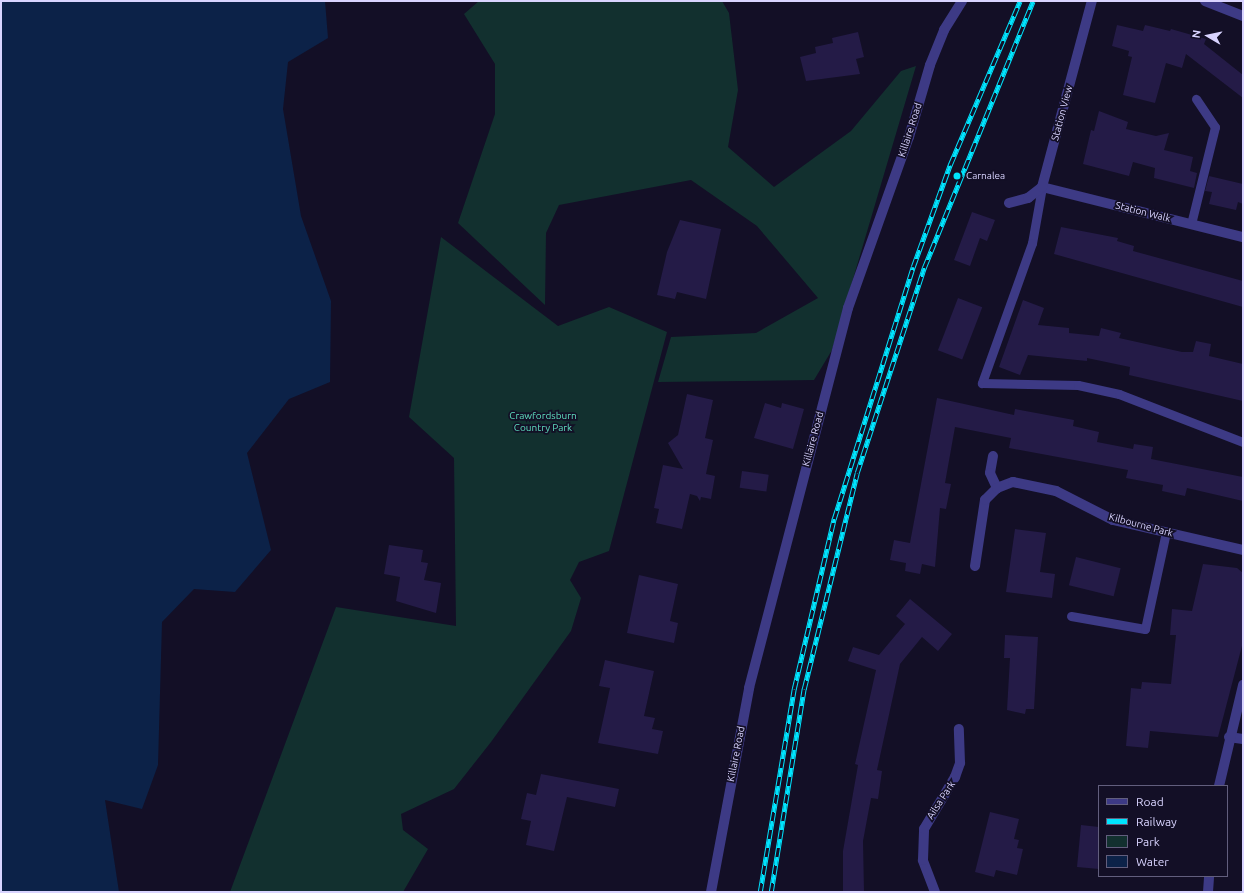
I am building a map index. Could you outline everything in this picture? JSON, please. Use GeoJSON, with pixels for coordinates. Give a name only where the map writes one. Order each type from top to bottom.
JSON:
{"type":"FeatureCollection","features":[{"type":"Feature","properties":{"kind":"street","name":"Killaire Road"},"geometry":{"type":"LineString","coordinates":[[712,892],[749,688],[848,308],[909,137],[930,65],[944,30],[962,1]]}},
{"type":"Feature","properties":{"kind":"street","name":"Station View"},"geometry":{"type":"LineString","coordinates":[[1042,187],[1092,1]]}},
{"type":"Feature","properties":{"kind":"street"},"geometry":{"type":"LineString","coordinates":[[1205,1],[1243,16]]}},
{"type":"Feature","properties":{"kind":"street"},"geometry":{"type":"LineString","coordinates":[[1009,203],[1028,198],[1042,187]]}},
{"type":"Feature","properties":{"kind":"street","name":"Station Walk"},"geometry":{"type":"LineString","coordinates":[[1042,187],[1243,237]]}},
{"type":"Feature","properties":{"kind":"street"},"geometry":{"type":"LineString","coordinates":[[975,566],[986,500],[997,488],[990,473],[993,456]]}},
{"type":"Feature","properties":{"kind":"street","name":"Kilbourne Park"},"geometry":{"type":"LineString","coordinates":[[997,488],[1013,482],[1031,484],[1056,491],[1113,520],[1243,550]]}},
{"type":"Feature","properties":{"kind":"street"},"geometry":{"type":"LineString","coordinates":[[1219,785],[1229,737],[1243,685]]}},
{"type":"Feature","properties":{"kind":"street","name":"Ailsa Park"},"geometry":{"type":"LineString","coordinates":[[935,892],[923,860],[924,830],[955,777],[960,763],[959,729]]}},
{"type":"Feature","properties":{"kind":"street"},"geometry":{"type":"LineString","coordinates":[[1229,737],[1243,739]]}},
{"type":"Feature","properties":{"kind":"street"},"geometry":{"type":"LineString","coordinates":[[1208,892],[1209,877]]}},
{"type":"Feature","properties":{"kind":"lane"},"geometry":{"type":"LineString","coordinates":[[1191,224],[1215,127],[1196,99]]}},
{"type":"Feature","properties":{"kind":"lane"},"geometry":{"type":"LineString","coordinates":[[1042,187],[1032,243],[982,383],[1078,385],[1106,391],[1160,408],[1243,442]]}},
{"type":"Feature","properties":{"kind":"lane"},"geometry":{"type":"LineString","coordinates":[[1071,616],[1144,629],[1166,532]]}},
{"type":"Feature","properties":{"kind":"green space"},"geometry":{"type":"Polygon","coordinates":[[[479,1],[722,1],[729,13],[738,90],[728,147],[774,187],[851,131],[901,71],[916,66],[832,350],[814,380],[658,382],[671,337],[756,333],[818,298],[757,226],[691,180],[559,205],[546,233],[545,305],[458,223],[495,114],[495,64],[464,14],[479,1]]]}},
{"type":"Feature","properties":{"kind":"green space","name":"Crawfordsburn Country Park"},"geometry":{"type":"Polygon","coordinates":[[[441,237],[558,326],[609,307],[667,332],[609,551],[579,562],[570,580],[581,598],[571,631],[491,742],[454,789],[401,814],[403,830],[428,849],[403,892],[230,892],[336,607],[456,626],[454,458],[409,417],[441,237]]]}},
{"type":"Feature","properties":{"kind":"water"},"geometry":{"type":"Polygon","coordinates":[[[1,1],[325,1],[328,38],[288,62],[283,109],[301,216],[331,301],[330,382],[289,399],[247,453],[271,550],[235,592],[194,589],[162,622],[158,765],[142,809],[105,800],[119,892],[1,892],[1,1]]]}},
{"type":"Feature","properties":{"kind":"building"},"geometry":{"type":"Polygon","coordinates":[[[1117,25],[1143,31],[1145,25],[1170,31],[1171,29],[1206,39],[1204,44],[1243,75],[1243,98],[1186,54],[1182,68],[1166,63],[1155,103],[1123,95],[1132,57],[1128,56],[1129,51],[1112,46],[1117,25]]]}},
{"type":"Feature","properties":{"kind":"building"},"geometry":{"type":"Polygon","coordinates":[[[858,32],[864,57],[856,59],[860,74],[806,81],[800,57],[816,53],[815,47],[833,43],[832,38],[858,32]]]}},
{"type":"Feature","properties":{"kind":"building"},"geometry":{"type":"Polygon","coordinates":[[[1099,111],[1128,122],[1126,129],[1156,136],[1169,133],[1164,150],[1193,157],[1190,171],[1197,173],[1194,188],[1154,178],[1155,168],[1133,162],[1129,176],[1083,164],[1091,130],[1094,131],[1099,111]]]}},
{"type":"Feature","properties":{"kind":"building"},"geometry":{"type":"Polygon","coordinates":[[[1209,176],[1243,184],[1243,204],[1238,202],[1236,210],[1209,204],[1212,192],[1205,191],[1209,176]]]}},
{"type":"Feature","properties":{"kind":"building"},"geometry":{"type":"Polygon","coordinates":[[[972,212],[995,220],[987,241],[980,238],[970,266],[954,260],[972,212]]]}},
{"type":"Feature","properties":{"kind":"building"},"geometry":{"type":"Polygon","coordinates":[[[680,220],[721,229],[706,299],[677,292],[675,299],[657,295],[667,252],[680,220]]]}},
{"type":"Feature","properties":{"kind":"building"},"geometry":{"type":"Polygon","coordinates":[[[1061,227],[1118,238],[1117,241],[1134,246],[1133,251],[1243,281],[1243,307],[1054,254],[1061,227]]]}},
{"type":"Feature","properties":{"kind":"building"},"geometry":{"type":"Polygon","coordinates":[[[958,298],[982,307],[962,360],[938,350],[958,298]]]}},
{"type":"Feature","properties":{"kind":"building"},"geometry":{"type":"Polygon","coordinates":[[[1023,300],[1044,308],[1038,325],[1069,328],[1069,333],[1099,336],[1101,328],[1121,333],[1119,338],[1182,352],[1193,352],[1196,341],[1211,344],[1209,356],[1243,364],[1243,401],[1129,375],[1130,367],[1087,358],[1087,361],[1028,355],[1020,375],[999,367],[1023,300]]]}},
{"type":"Feature","properties":{"kind":"building"},"geometry":{"type":"Polygon","coordinates":[[[687,394],[713,400],[705,438],[713,440],[706,474],[715,476],[711,499],[701,497],[700,501],[697,496],[690,494],[682,529],[656,523],[659,509],[654,508],[663,465],[683,469],[668,443],[678,435],[687,394]]]}},
{"type":"Feature","properties":{"kind":"building"},"geometry":{"type":"Polygon","coordinates":[[[937,398],[1014,415],[1015,409],[1074,420],[1073,426],[1099,432],[1097,442],[1133,449],[1134,444],[1153,447],[1151,459],[1243,477],[1243,501],[1187,488],[1185,496],[1162,491],[1163,485],[1126,478],[1128,470],[1009,448],[1011,438],[955,427],[945,483],[951,484],[946,509],[940,508],[935,567],[922,564],[920,574],[905,571],[906,563],[890,560],[894,540],[910,543],[937,398]]]}},
{"type":"Feature","properties":{"kind":"building"},"geometry":{"type":"Polygon","coordinates":[[[765,403],[781,408],[782,403],[804,409],[793,449],[754,438],[765,403]]]}},
{"type":"Feature","properties":{"kind":"building"},"geometry":{"type":"Polygon","coordinates":[[[742,471],[769,475],[766,492],[740,488],[742,471]]]}},
{"type":"Feature","properties":{"kind":"building"},"geometry":{"type":"Polygon","coordinates":[[[1015,529],[1046,533],[1040,572],[1055,574],[1052,598],[1006,592],[1015,529]]]}},
{"type":"Feature","properties":{"kind":"building"},"geometry":{"type":"Polygon","coordinates":[[[389,545],[423,550],[421,562],[428,563],[424,580],[441,583],[436,613],[396,601],[400,577],[384,574],[389,545]]]}},
{"type":"Feature","properties":{"kind":"building"},"geometry":{"type":"Polygon","coordinates":[[[1076,557],[1121,568],[1114,596],[1069,585],[1076,557]]]}},
{"type":"Feature","properties":{"kind":"building"},"geometry":{"type":"Polygon","coordinates":[[[1203,564],[1237,568],[1243,573],[1243,642],[1218,737],[1150,731],[1148,748],[1126,746],[1131,688],[1141,689],[1142,682],[1171,684],[1176,635],[1170,635],[1172,609],[1192,611],[1203,564]]]}},
{"type":"Feature","properties":{"kind":"building"},"geometry":{"type":"Polygon","coordinates":[[[639,575],[678,584],[670,621],[678,623],[674,643],[627,633],[639,575]]]}},
{"type":"Feature","properties":{"kind":"building"},"geometry":{"type":"Polygon","coordinates":[[[910,599],[952,634],[938,651],[922,637],[900,664],[877,770],[882,771],[878,799],[871,798],[863,841],[864,892],[843,892],[843,851],[858,765],[855,764],[876,670],[848,661],[853,647],[879,655],[905,624],[896,616],[910,599]]]}},
{"type":"Feature","properties":{"kind":"building"},"geometry":{"type":"Polygon","coordinates":[[[1005,635],[1038,637],[1034,709],[1026,709],[1025,714],[1007,710],[1010,658],[1004,658],[1005,635]]]}},
{"type":"Feature","properties":{"kind":"building"},"geometry":{"type":"Polygon","coordinates":[[[605,660],[654,671],[644,716],[655,718],[652,729],[663,731],[658,754],[598,743],[610,688],[599,686],[605,660]]]}},
{"type":"Feature","properties":{"kind":"building"},"geometry":{"type":"Polygon","coordinates":[[[541,774],[619,789],[615,807],[567,797],[554,851],[526,845],[531,821],[521,819],[527,793],[536,795],[541,774]]]}},
{"type":"Feature","properties":{"kind":"building"},"geometry":{"type":"Polygon","coordinates":[[[990,812],[1019,819],[1014,839],[1019,840],[1017,848],[1023,849],[1017,875],[996,870],[994,877],[975,872],[990,812]]]}},
{"type":"Feature","properties":{"kind":"building"},"geometry":{"type":"Polygon","coordinates":[[[1081,825],[1098,827],[1098,869],[1077,867],[1081,825]]]}},
{"type":"Feature","properties":{"kind":"railway"},"geometry":{"type":"LineString","coordinates":[[760,892],[794,689],[834,519],[913,267],[950,165],[1020,1]]}},
{"type":"Feature","properties":{"kind":"railway"},"geometry":{"type":"LineString","coordinates":[[771,892],[804,689],[857,473],[924,268],[1033,1]]}},
{"type":"Feature","properties":{"kind":"place","name":"Carnalea"},"geometry":{"type":"Point","coordinates":[957,176]}}]}
